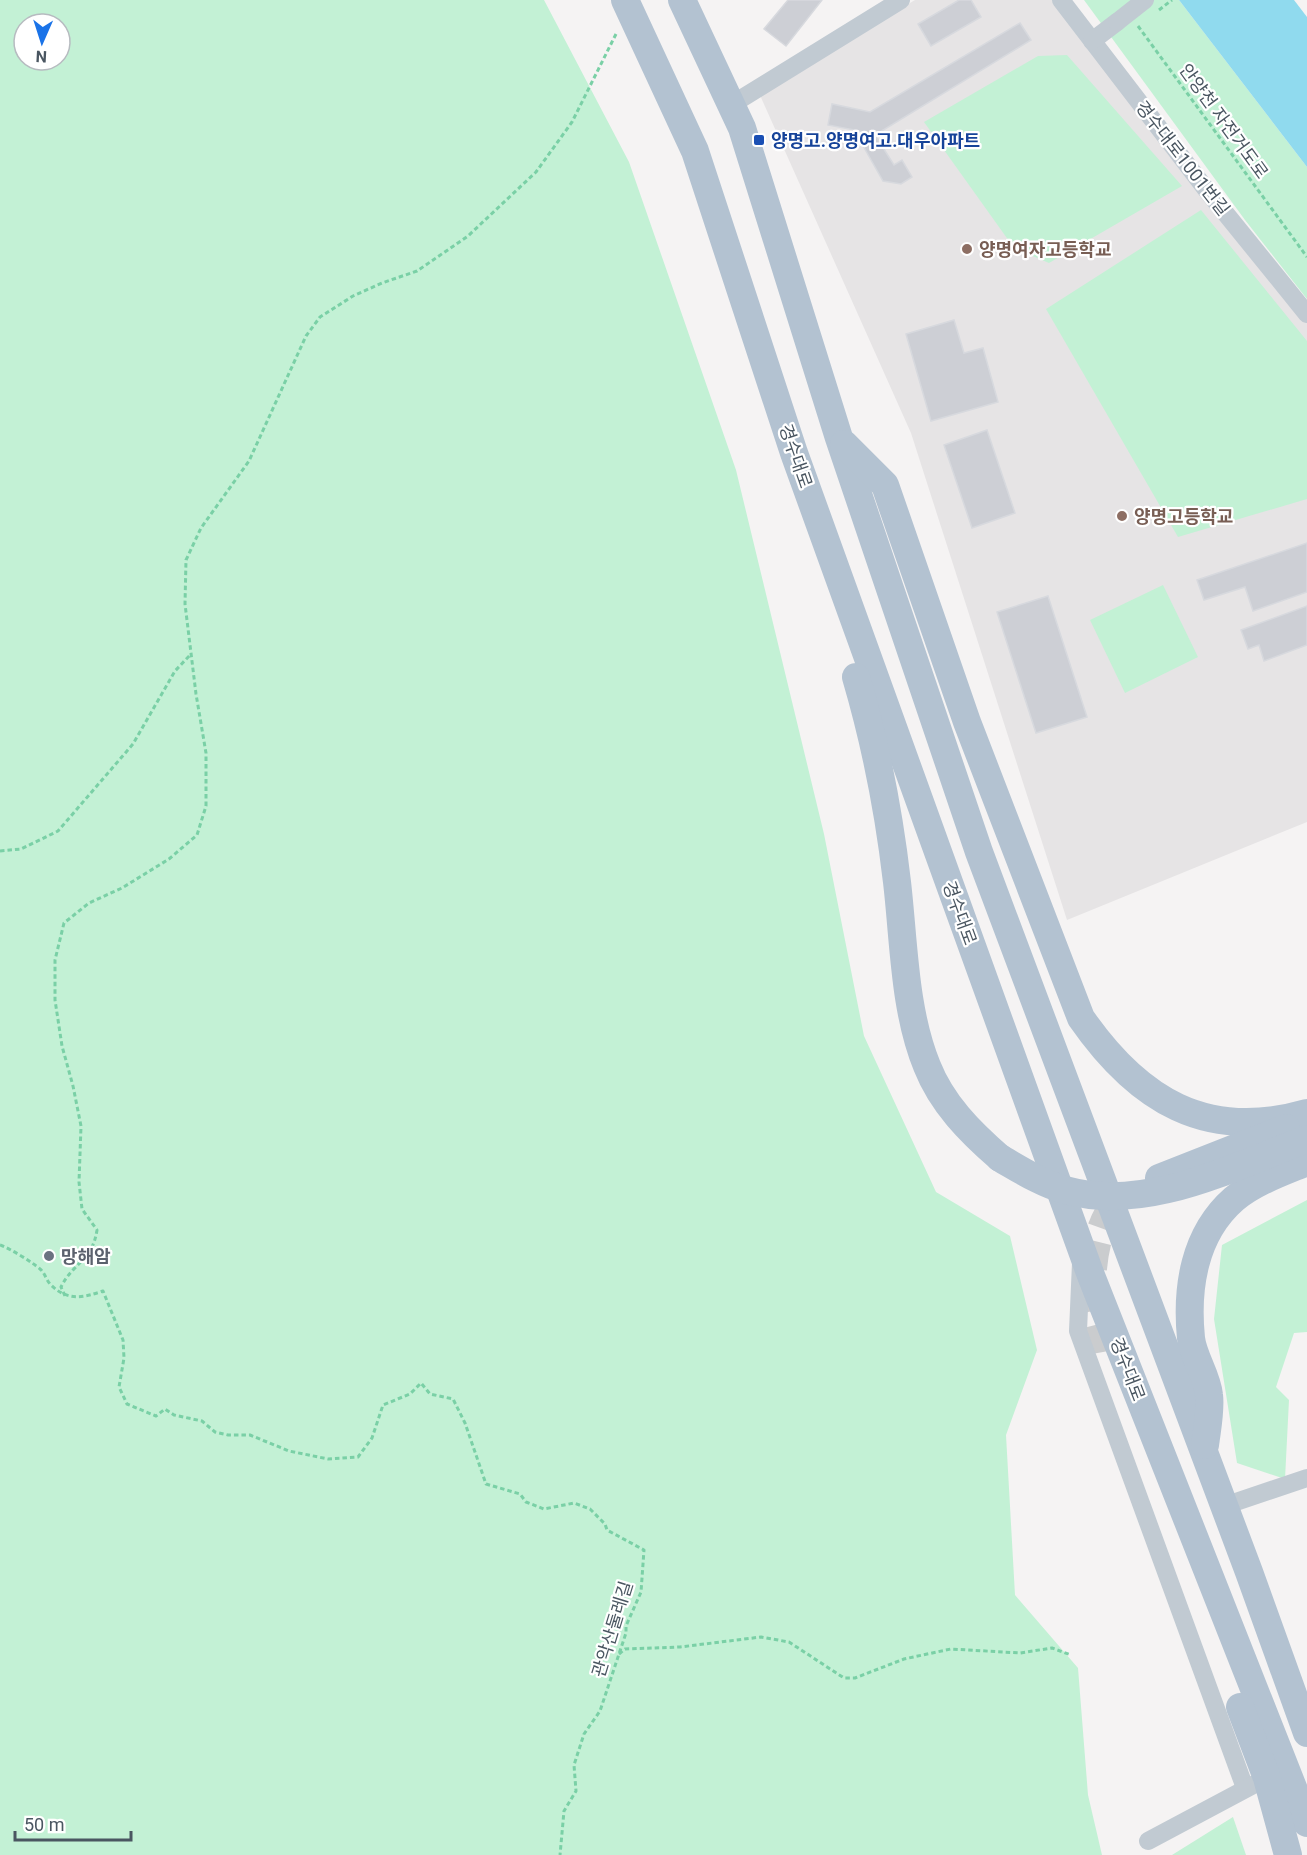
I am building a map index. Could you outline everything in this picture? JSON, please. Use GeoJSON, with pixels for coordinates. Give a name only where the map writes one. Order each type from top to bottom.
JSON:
{"type":"FeatureCollection","features":[{"type":"Feature","properties":{"kind":"main road"},"geometry":{"type":"LineString","coordinates":[[682,0],[742,128],[839,438],[979,852],[1304,1721]]}},
{"type":"Feature","properties":{"kind":"main road","name":"경수대로"},"geometry":{"type":"LineString","coordinates":[[627,5],[695,151],[794,453],[1082,1249],[1307,1823]]}},
{"type":"Feature","properties":{"kind":"main road"},"geometry":{"type":"LineString","coordinates":[[839,438],[885,485],[967,722],[1081,1018],[1092,1034],[1122,1070],[1152,1094],[1179,1108],[1213,1119],[1243,1123],[1280,1120],[1307,1113]]}},
{"type":"Feature","properties":{"kind":"main road"},"geometry":{"type":"LineString","coordinates":[[794,453],[844,639],[872,731],[891,831],[909,994],[927,1066],[946,1102],[969,1131],[1000,1158],[1034,1178],[1067,1190],[1112,1196],[1164,1192],[1307,1139]]}},
{"type":"Feature","properties":{"kind":"main road"},"geometry":{"type":"LineString","coordinates":[[1159,1178],[1307,1118]]}},
{"type":"Feature","properties":{"kind":"main road"},"geometry":{"type":"LineString","coordinates":[[1205,1453],[1209,1395],[1191,1340],[1192,1272],[1204,1238],[1217,1217],[1235,1199],[1264,1181],[1307,1162]]}},
{"type":"Feature","properties":{"kind":"main road"},"geometry":{"type":"LineString","coordinates":[[1103,1352],[1288,1855]]}},
{"type":"Feature","properties":{"kind":"main road"},"geometry":{"type":"LineString","coordinates":[[1259,1778],[1264,1717]]}},
{"type":"Feature","properties":{"kind":"street"},"geometry":{"type":"LineString","coordinates":[[731,105],[901,0]]}},
{"type":"Feature","properties":{"kind":"street","name":"경수대로1001번길"},"geometry":{"type":"LineString","coordinates":[[1061,0],[1307,314]]}},
{"type":"Feature","properties":{"kind":"street"},"geometry":{"type":"LineString","coordinates":[[1092,41],[1125,20],[1145,0]]}},
{"type":"Feature","properties":{"kind":"street"},"geometry":{"type":"LineString","coordinates":[[1082,1249],[1078,1331],[1259,1778],[1148,1841]]}},
{"type":"Feature","properties":{"kind":"street"},"geometry":{"type":"LineString","coordinates":[[1224,1506],[1307,1478]]}},
{"type":"Feature","properties":{"kind":"path"},"geometry":{"type":"LineString","coordinates":[[65,1296],[62,1287],[66,1278],[94,1248],[97,1230],[82,1209],[79,1182],[81,1126],[74,1086],[62,1046],[55,1000],[55,960],[64,923],[89,903],[122,888],[169,859],[197,835],[206,806],[207,753],[185,604],[186,561],[201,528],[249,461],[306,336],[320,317],[352,296],[417,271],[468,236],[536,172],[572,122],[627,5]]}},
{"type":"Feature","properties":{"kind":"path","name":"안양천 자전거도로"},"geometry":{"type":"LineString","coordinates":[[1125,20],[1307,257]]}},
{"type":"Feature","properties":{"kind":"path"},"geometry":{"type":"LineString","coordinates":[[0,851],[21,849],[58,831],[133,744],[175,671],[191,654]]}},
{"type":"Feature","properties":{"kind":"path"},"geometry":{"type":"LineString","coordinates":[[0,1245],[13,1250],[40,1269],[50,1284],[65,1296]]}},
{"type":"Feature","properties":{"kind":"path","name":"관악산둘레길"},"geometry":{"type":"LineString","coordinates":[[65,1296],[84,1298],[103,1291],[123,1340],[124,1358],[119,1387],[127,1404],[156,1416],[165,1409],[174,1415],[202,1421],[215,1432],[228,1435],[250,1435],[289,1451],[328,1459],[358,1457],[372,1438],[383,1405],[410,1394],[421,1383],[430,1394],[453,1399],[465,1423],[486,1484],[520,1494],[526,1502],[544,1509],[574,1503],[590,1509],[608,1530],[644,1550],[641,1592],[626,1626],[626,1633],[600,1711],[584,1734],[574,1765],[576,1791],[564,1811],[558,1853]]}},
{"type":"Feature","properties":{"kind":"path"},"geometry":{"type":"LineString","coordinates":[[617,1655],[625,1649],[680,1647],[760,1637],[789,1642],[844,1678],[855,1678],[904,1659],[951,1649],[1020,1653],[1052,1648],[1071,1655]]}},
{"type":"Feature","properties":{"kind":"shaded area","name":"양명고등학교"},"geometry":{"type":"Polygon","coordinates":[[[915,0],[1061,0],[1307,314],[1307,822],[1067,920],[911,433],[759,93],[915,0]]]}},
{"type":"Feature","properties":{"kind":"green space"},"geometry":{"type":"Polygon","coordinates":[[[0,0],[544,0],[629,162],[736,470],[824,834],[864,1036],[936,1192],[1010,1236],[1037,1350],[1006,1435],[1015,1595],[1078,1668],[1088,1795],[1102,1855],[0,1855],[0,0]]]}},
{"type":"Feature","properties":{"kind":"green space"},"geometry":{"type":"Polygon","coordinates":[[[1084,0],[1179,0],[1307,167],[1307,299],[1245,220],[1084,0]]]}},
{"type":"Feature","properties":{"kind":"green space"},"geometry":{"type":"Polygon","coordinates":[[[1067,55],[1182,186],[1049,263],[1014,248],[924,122],[1038,56],[1067,55]]]}},
{"type":"Feature","properties":{"kind":"green space"},"geometry":{"type":"Polygon","coordinates":[[[1201,210],[1307,341],[1307,499],[1178,537],[1046,309],[1201,210]]]}},
{"type":"Feature","properties":{"kind":"green space"},"geometry":{"type":"Polygon","coordinates":[[[1163,585],[1198,657],[1125,693],[1090,620],[1163,585]]]}},
{"type":"Feature","properties":{"kind":"green space"},"geometry":{"type":"Polygon","coordinates":[[[1307,1200],[1307,1332],[1294,1333],[1276,1387],[1289,1400],[1285,1479],[1237,1463],[1214,1319],[1222,1245],[1307,1200]]]}},
{"type":"Feature","properties":{"kind":"green space"},"geometry":{"type":"Polygon","coordinates":[[[1233,1817],[1246,1855],[1172,1855],[1233,1817]]]}},
{"type":"Feature","properties":{"kind":"water"},"geometry":{"type":"Polygon","coordinates":[[[1179,0],[1294,0],[1307,17],[1307,167],[1179,0]]]}},
{"type":"Feature","properties":{"kind":"building"},"geometry":{"type":"Polygon","coordinates":[[[788,0],[822,0],[786,46],[764,29],[788,0]]]}},
{"type":"Feature","properties":{"kind":"building"},"geometry":{"type":"Polygon","coordinates":[[[959,0],[971,0],[981,17],[931,46],[918,24],[959,0]]]}},
{"type":"Feature","properties":{"kind":"building"},"geometry":{"type":"Polygon","coordinates":[[[1020,23],[1031,40],[875,135],[894,165],[902,160],[912,177],[901,184],[883,181],[862,144],[865,132],[828,125],[832,104],[870,112],[1020,23]]]}},
{"type":"Feature","properties":{"kind":"building"},"geometry":{"type":"Polygon","coordinates":[[[954,320],[964,353],[983,348],[998,402],[931,421],[906,334],[954,320]]]}},
{"type":"Feature","properties":{"kind":"building"},"geometry":{"type":"Polygon","coordinates":[[[987,430],[1015,513],[972,528],[944,445],[987,430]]]}},
{"type":"Feature","properties":{"kind":"building"},"geometry":{"type":"Polygon","coordinates":[[[1307,543],[1307,592],[1253,611],[1245,587],[1204,600],[1197,580],[1307,543]]]}},
{"type":"Feature","properties":{"kind":"building"},"geometry":{"type":"Polygon","coordinates":[[[1048,596],[1087,717],[1036,733],[997,612],[1048,596]]]}},
{"type":"Feature","properties":{"kind":"building"},"geometry":{"type":"Polygon","coordinates":[[[1307,606],[1307,645],[1264,661],[1259,645],[1248,649],[1241,630],[1307,606]]]}},
{"type":"Feature","properties":{"kind":"tunnel"},"geometry":{"type":"LineString","coordinates":[[1103,1352],[1092,1302],[1094,1259],[1101,1229],[1107,1216],[1125,1195]]}},
{"type":"Feature","properties":{"kind":"place","name":"양명고.양명여고.대우아파트"},"geometry":{"type":"Point","coordinates":[759,140]}},
{"type":"Feature","properties":{"kind":"place","name":"양명여자고등학교"},"geometry":{"type":"Point","coordinates":[967,249]}},
{"type":"Feature","properties":{"kind":"place","name":"양명고등학교"},"geometry":{"type":"Point","coordinates":[1122,516]}},
{"type":"Feature","properties":{"kind":"place","name":"망해암"},"geometry":{"type":"Point","coordinates":[49,1256]}}]}
